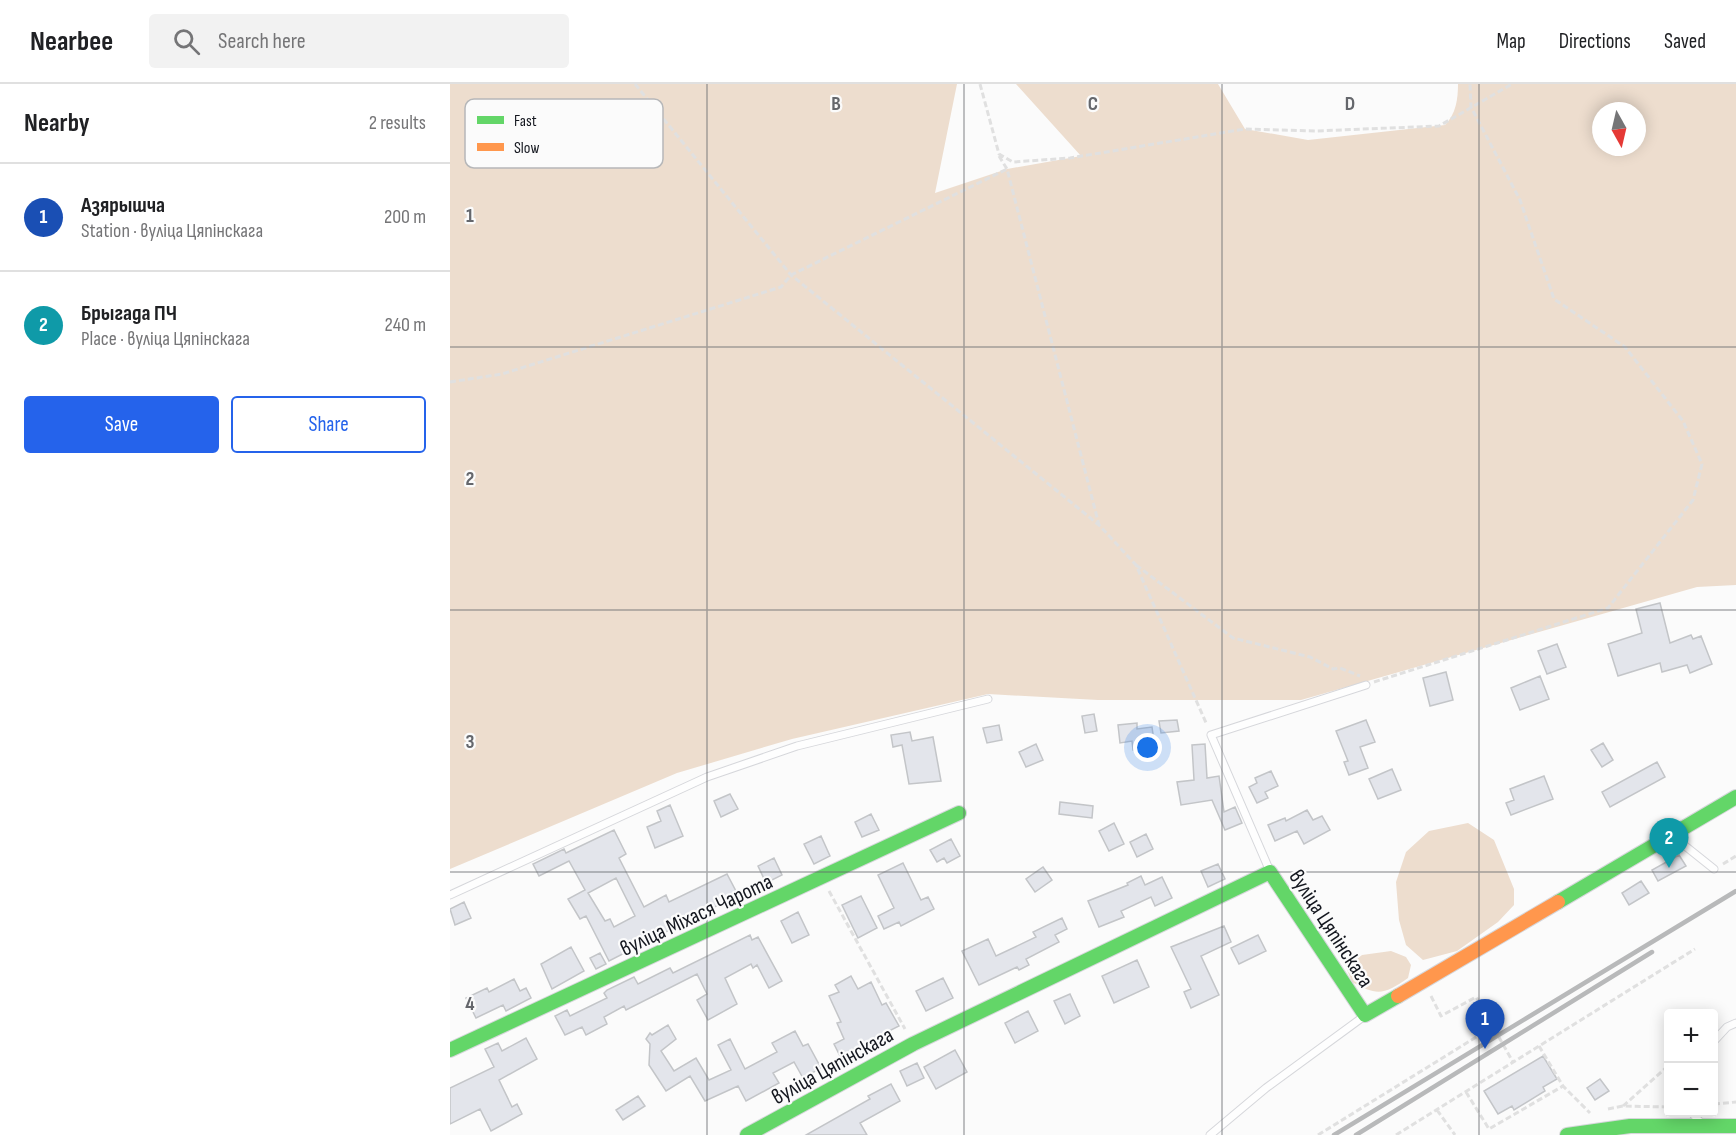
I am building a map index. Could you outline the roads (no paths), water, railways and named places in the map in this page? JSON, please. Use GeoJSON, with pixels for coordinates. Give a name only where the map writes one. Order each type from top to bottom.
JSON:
{"type":"FeatureCollection","features":[{"type":"Feature","properties":{"kind":"street","name":"вуліца Цяпінскага"},"geometry":{"type":"LineString","coordinates":[[747,1135],[914,1044],[1270,872],[1365,1016],[1736,797]]}},
{"type":"Feature","properties":{"kind":"street","name":"вуліца Міхася Чарота"},"geometry":{"type":"LineString","coordinates":[[450,1050],[822,879],[959,813]]}},
{"type":"Feature","properties":{"kind":"street"},"geometry":{"type":"LineString","coordinates":[[1567,1135],[1639,1126],[1706,1128],[1736,1126]]}},
{"type":"Feature","properties":{"kind":"lane"},"geometry":{"type":"LineString","coordinates":[[1270,872],[1211,735],[1366,685]]}},
{"type":"Feature","properties":{"kind":"lane"},"geometry":{"type":"LineString","coordinates":[[450,895],[706,777],[797,746],[988,699]]}},
{"type":"Feature","properties":{"kind":"lane"},"geometry":{"type":"LineString","coordinates":[[1672,835],[1714,869]]}},
{"type":"Feature","properties":{"kind":"lane"},"geometry":{"type":"LineString","coordinates":[[1210,1135],[1266,1088],[1365,1016]]}},
{"type":"Feature","properties":{"kind":"lane"},"geometry":{"type":"LineString","coordinates":[[1718,1036],[1727,1027],[1736,1023]]}},
{"type":"Feature","properties":{"kind":"lane"},"geometry":{"type":"LineString","coordinates":[[1695,1117],[1706,1128]]}},
{"type":"Feature","properties":{"kind":"railway"},"geometry":{"type":"LineString","coordinates":[[1334,1135],[1736,891]]}},
{"type":"Feature","properties":{"kind":"railway"},"geometry":{"type":"LineString","coordinates":[[1356,1135],[1652,952]]}},
{"type":"Feature","properties":{"kind":"place","name":"Брыгада ПЧ"},"geometry":{"type":"Point","coordinates":[1669,868]}},
{"type":"Feature","properties":{"kind":"place","name":"Азярышча"},"geometry":{"type":"Point","coordinates":[1485,1049]}}]}
